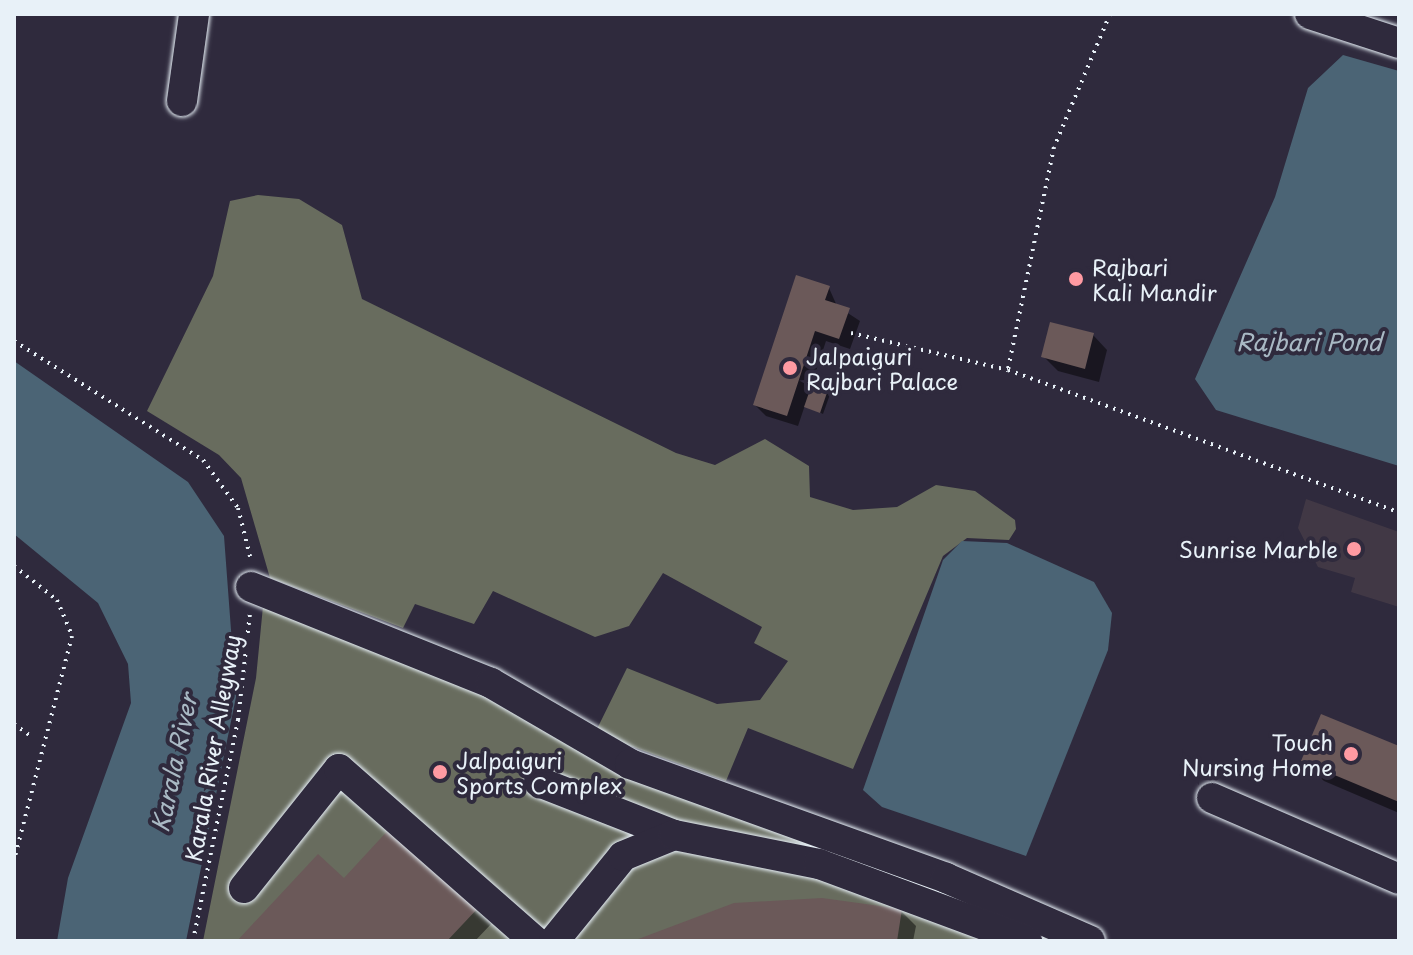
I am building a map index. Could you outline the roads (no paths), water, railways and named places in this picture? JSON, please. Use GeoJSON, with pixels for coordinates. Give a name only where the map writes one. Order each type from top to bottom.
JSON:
{"type":"FeatureCollection","features":[{"type":"Feature","properties":{"kind":"street"},"geometry":{"type":"LineString","coordinates":[[182,101],[194,14]]}},
{"type":"Feature","properties":{"kind":"street"},"geometry":{"type":"LineString","coordinates":[[1310,14],[1399,43]]}},
{"type":"Feature","properties":{"kind":"street"},"geometry":{"type":"LineString","coordinates":[[251,587],[491,683],[630,764],[946,878],[1090,941]]}},
{"type":"Feature","properties":{"kind":"street"},"geometry":{"type":"LineString","coordinates":[[244,888],[339,769],[535,941]]}},
{"type":"Feature","properties":{"kind":"street"},"geometry":{"type":"LineString","coordinates":[[539,782],[674,835],[819,864],[1027,941]]}},
{"type":"Feature","properties":{"kind":"street"},"geometry":{"type":"LineString","coordinates":[[1212,798],[1399,879]]}},
{"type":"Feature","properties":{"kind":"street"},"geometry":{"type":"LineString","coordinates":[[554,941],[623,856],[674,835]]}},
{"type":"Feature","properties":{"kind":"water","name":"Rajbari Pond"},"geometry":{"type":"Polygon","coordinates":[[[1343,55],[1399,71],[1399,466],[1216,410],[1195,379],[1275,197],[1308,88],[1343,55]]]}},
{"type":"Feature","properties":{"kind":"water","name":"Karala River"},"geometry":{"type":"Polygon","coordinates":[[[14,361],[188,482],[224,536],[236,697],[186,941],[57,941],[68,878],[131,703],[128,664],[98,603],[14,534],[14,361]]]}},
{"type":"Feature","properties":{"kind":"water"},"geometry":{"type":"Polygon","coordinates":[[[962,541],[1007,543],[1094,582],[1112,613],[1108,650],[1026,856],[882,807],[863,790],[943,560],[962,541]]]}},
{"type":"Feature","properties":{"kind":"place","name":"Rajbari Kali Mandir"},"geometry":{"type":"Point","coordinates":[1076,279]}},
{"type":"Feature","properties":{"kind":"place","name":"Jalpaiguri Rajbari Palace"},"geometry":{"type":"Point","coordinates":[790,368]}},
{"type":"Feature","properties":{"kind":"place","name":"Sunrise Marble"},"geometry":{"type":"Point","coordinates":[1354,549]}},
{"type":"Feature","properties":{"kind":"place","name":"Touch Nursing Home"},"geometry":{"type":"Point","coordinates":[1351,754]}},
{"type":"Feature","properties":{"kind":"place","name":"Jalpaiguri Sports Complex"},"geometry":{"type":"Point","coordinates":[440,772]}}]}
